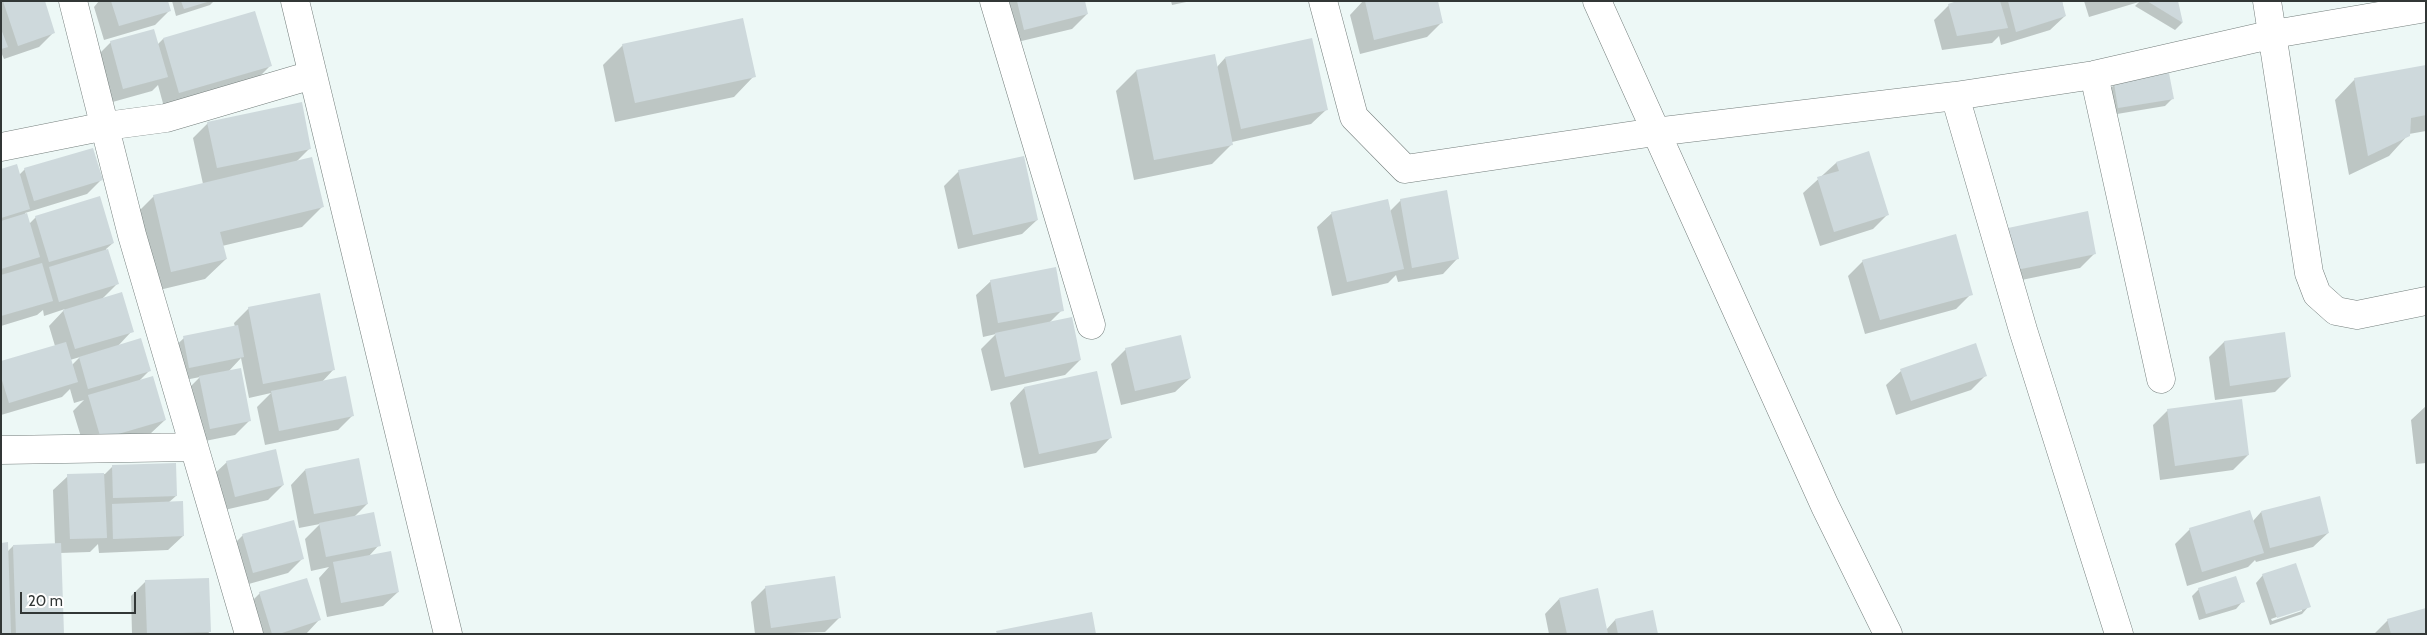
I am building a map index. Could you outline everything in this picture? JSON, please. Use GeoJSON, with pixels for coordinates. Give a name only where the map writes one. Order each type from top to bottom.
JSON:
{"type":"FeatureCollection","features":[{"type":"Feature","properties":{"kind":"street"},"geometry":{"type":"LineString","coordinates":[[74,1],[135,244],[249,634]]}},
{"type":"Feature","properties":{"kind":"street"},"geometry":{"type":"LineString","coordinates":[[296,1],[448,634]]}},
{"type":"Feature","properties":{"kind":"street"},"geometry":{"type":"LineString","coordinates":[[994,1],[1091,325]]}},
{"type":"Feature","properties":{"kind":"street"},"geometry":{"type":"LineString","coordinates":[[1323,1],[1354,117],[1405,169],[1655,132],[1955,96],[2094,75],[2274,34],[2426,8]]}},
{"type":"Feature","properties":{"kind":"street"},"geometry":{"type":"LineString","coordinates":[[1597,1],[1825,506],[1888,634]]}},
{"type":"Feature","properties":{"kind":"street"},"geometry":{"type":"LineString","coordinates":[[2267,1],[2274,34],[2309,273],[2317,294],[2336,312],[2357,315],[2426,301]]}},
{"type":"Feature","properties":{"kind":"street"},"geometry":{"type":"LineString","coordinates":[[1,147],[106,126],[166,118],[312,74]]}},
{"type":"Feature","properties":{"kind":"street"},"geometry":{"type":"LineString","coordinates":[[2094,75],[2161,379]]}},
{"type":"Feature","properties":{"kind":"street"},"geometry":{"type":"LineString","coordinates":[[1955,96],[2023,330],[2120,634]]}},
{"type":"Feature","properties":{"kind":"street"},"geometry":{"type":"LineString","coordinates":[[1,450],[194,447]]}},
{"type":"Feature","properties":{"kind":"building"},"geometry":{"type":"Polygon","coordinates":[[[3,1],[45,1],[55,33],[18,46],[3,1]]]}},
{"type":"Feature","properties":{"kind":"building"},"geometry":{"type":"Polygon","coordinates":[[[111,1],[168,1],[171,11],[119,26],[111,1]]]}},
{"type":"Feature","properties":{"kind":"building"},"geometry":{"type":"Polygon","coordinates":[[[181,1],[207,1],[207,2],[184,9],[181,1]]]}},
{"type":"Feature","properties":{"kind":"building"},"geometry":{"type":"Polygon","coordinates":[[[1017,1],[1085,1],[1088,14],[1024,30],[1017,1]]]}},
{"type":"Feature","properties":{"kind":"building"},"geometry":{"type":"Polygon","coordinates":[[[1365,1],[1438,1],[1443,23],[1374,40],[1365,1]]]}},
{"type":"Feature","properties":{"kind":"building"},"geometry":{"type":"Polygon","coordinates":[[[1957,1],[2000,1],[2008,28],[1957,36],[1948,4],[1957,1]]]}},
{"type":"Feature","properties":{"kind":"building"},"geometry":{"type":"Polygon","coordinates":[[[2008,1],[2062,1],[2066,16],[2016,32],[2008,1]]]}},
{"type":"Feature","properties":{"kind":"building"},"geometry":{"type":"Polygon","coordinates":[[[2147,1],[2178,1],[2183,23],[2147,1]]]}},
{"type":"Feature","properties":{"kind":"building"},"geometry":{"type":"Polygon","coordinates":[[[255,11],[272,66],[179,93],[163,38],[255,11]]]}},
{"type":"Feature","properties":{"kind":"building"},"geometry":{"type":"Polygon","coordinates":[[[743,18],[756,77],[635,103],[622,44],[743,18]]]}},
{"type":"Feature","properties":{"kind":"building"},"geometry":{"type":"Polygon","coordinates":[[[1,29],[8,47],[1,49],[1,29]]]}},
{"type":"Feature","properties":{"kind":"building"},"geometry":{"type":"Polygon","coordinates":[[[154,29],[168,77],[123,89],[110,41],[154,29]]]}},
{"type":"Feature","properties":{"kind":"building"},"geometry":{"type":"Polygon","coordinates":[[[1312,38],[1328,110],[1241,129],[1225,57],[1312,38]]]}},
{"type":"Feature","properties":{"kind":"building"},"geometry":{"type":"Polygon","coordinates":[[[1215,54],[1233,145],[1154,160],[1136,70],[1215,54]]]}},
{"type":"Feature","properties":{"kind":"building"},"geometry":{"type":"Polygon","coordinates":[[[2426,65],[2426,115],[2411,118],[2410,136],[2368,156],[2354,78],[2426,65]]]}},
{"type":"Feature","properties":{"kind":"building"},"geometry":{"type":"Polygon","coordinates":[[[2169,73],[2174,99],[2118,108],[2114,83],[2169,73]]]}},
{"type":"Feature","properties":{"kind":"building"},"geometry":{"type":"Polygon","coordinates":[[[302,102],[311,149],[217,168],[207,122],[302,102]]]}},
{"type":"Feature","properties":{"kind":"building"},"geometry":{"type":"Polygon","coordinates":[[[93,148],[103,180],[34,201],[24,168],[93,148]]]}},
{"type":"Feature","properties":{"kind":"building"},"geometry":{"type":"Polygon","coordinates":[[[1869,151],[1889,215],[1834,232],[1817,177],[1839,171],[1836,162],[1869,151]]]}},
{"type":"Feature","properties":{"kind":"building"},"geometry":{"type":"Polygon","coordinates":[[[1024,156],[1038,220],[973,235],[958,170],[1024,156]]]}},
{"type":"Feature","properties":{"kind":"building"},"geometry":{"type":"Polygon","coordinates":[[[312,157],[324,207],[220,232],[227,259],[171,272],[153,195],[312,157]]]}},
{"type":"Feature","properties":{"kind":"building"},"geometry":{"type":"Polygon","coordinates":[[[17,164],[30,209],[1,218],[1,169],[17,164]]]}},
{"type":"Feature","properties":{"kind":"building"},"geometry":{"type":"Polygon","coordinates":[[[1447,190],[1459,259],[1412,268],[1400,199],[1447,190]]]}},
{"type":"Feature","properties":{"kind":"building"},"geometry":{"type":"Polygon","coordinates":[[[100,196],[114,243],[49,262],[35,216],[100,196]]]}},
{"type":"Feature","properties":{"kind":"building"},"geometry":{"type":"Polygon","coordinates":[[[1388,199],[1404,269],[1347,282],[1331,212],[1388,199]]]}},
{"type":"Feature","properties":{"kind":"building"},"geometry":{"type":"Polygon","coordinates":[[[2088,211],[2096,254],[2016,270],[2008,228],[2088,211]]]}},
{"type":"Feature","properties":{"kind":"building"},"geometry":{"type":"Polygon","coordinates":[[[27,213],[40,257],[1,269],[1,221],[27,213]]]}},
{"type":"Feature","properties":{"kind":"building"},"geometry":{"type":"Polygon","coordinates":[[[1956,234],[1973,295],[1880,320],[1862,260],[1956,234]]]}},
{"type":"Feature","properties":{"kind":"building"},"geometry":{"type":"Polygon","coordinates":[[[108,249],[119,284],[59,302],[49,267],[108,249]]]}},
{"type":"Feature","properties":{"kind":"building"},"geometry":{"type":"Polygon","coordinates":[[[42,263],[53,301],[1,316],[1,275],[42,263]]]}},
{"type":"Feature","properties":{"kind":"building"},"geometry":{"type":"Polygon","coordinates":[[[1056,267],[1064,311],[998,323],[990,280],[1056,267]]]}},
{"type":"Feature","properties":{"kind":"building"},"geometry":{"type":"Polygon","coordinates":[[[122,292],[134,332],[75,349],[63,310],[122,292]]]}},
{"type":"Feature","properties":{"kind":"building"},"geometry":{"type":"Polygon","coordinates":[[[320,293],[335,370],[263,384],[248,307],[320,293]]]}},
{"type":"Feature","properties":{"kind":"building"},"geometry":{"type":"Polygon","coordinates":[[[1072,317],[1081,360],[1005,377],[995,333],[1072,317]]]}},
{"type":"Feature","properties":{"kind":"building"},"geometry":{"type":"Polygon","coordinates":[[[238,325],[244,357],[189,368],[183,336],[238,325]]]}},
{"type":"Feature","properties":{"kind":"building"},"geometry":{"type":"Polygon","coordinates":[[[2285,332],[2291,377],[2230,386],[2224,341],[2285,332]]]}},
{"type":"Feature","properties":{"kind":"building"},"geometry":{"type":"Polygon","coordinates":[[[1181,335],[1191,378],[1135,391],[1125,348],[1181,335]]]}},
{"type":"Feature","properties":{"kind":"building"},"geometry":{"type":"Polygon","coordinates":[[[141,338],[151,371],[88,389],[79,357],[141,338]]]}},
{"type":"Feature","properties":{"kind":"building"},"geometry":{"type":"Polygon","coordinates":[[[66,342],[78,382],[9,403],[1,377],[1,361],[66,342]]]}},
{"type":"Feature","properties":{"kind":"building"},"geometry":{"type":"Polygon","coordinates":[[[1976,343],[1987,376],[1911,401],[1900,369],[1976,343]]]}},
{"type":"Feature","properties":{"kind":"building"},"geometry":{"type":"Polygon","coordinates":[[[241,368],[251,421],[210,429],[199,376],[241,368]]]}},
{"type":"Feature","properties":{"kind":"building"},"geometry":{"type":"Polygon","coordinates":[[[1097,371],[1112,438],[1039,454],[1024,387],[1097,371]]]}},
{"type":"Feature","properties":{"kind":"building"},"geometry":{"type":"Polygon","coordinates":[[[153,376],[166,420],[101,439],[88,395],[153,376]]]}},
{"type":"Feature","properties":{"kind":"building"},"geometry":{"type":"Polygon","coordinates":[[[346,376],[354,416],[279,431],[271,391],[346,376]]]}},
{"type":"Feature","properties":{"kind":"building"},"geometry":{"type":"Polygon","coordinates":[[[2242,399],[2249,455],[2175,466],[2167,409],[2242,399]]]}},
{"type":"Feature","properties":{"kind":"building"},"geometry":{"type":"Polygon","coordinates":[[[276,449],[284,485],[235,497],[226,461],[276,449]]]}},
{"type":"Feature","properties":{"kind":"building"},"geometry":{"type":"Polygon","coordinates":[[[359,458],[368,504],[314,514],[305,469],[359,458]]]}},
{"type":"Feature","properties":{"kind":"building"},"geometry":{"type":"Polygon","coordinates":[[[176,463],[177,496],[113,498],[112,465],[176,463]]]}},
{"type":"Feature","properties":{"kind":"building"},"geometry":{"type":"Polygon","coordinates":[[[104,473],[107,538],[70,539],[67,474],[104,473]]]}},
{"type":"Feature","properties":{"kind":"building"},"geometry":{"type":"Polygon","coordinates":[[[2320,496],[2329,533],[2270,548],[2261,511],[2320,496]]]}},
{"type":"Feature","properties":{"kind":"building"},"geometry":{"type":"Polygon","coordinates":[[[183,501],[184,536],[113,539],[112,504],[183,501]]]}},
{"type":"Feature","properties":{"kind":"building"},"geometry":{"type":"Polygon","coordinates":[[[2250,510],[2264,553],[2202,572],[2189,528],[2250,510]]]}},
{"type":"Feature","properties":{"kind":"building"},"geometry":{"type":"Polygon","coordinates":[[[374,512],[381,546],[326,557],[319,523],[374,512]]]}},
{"type":"Feature","properties":{"kind":"building"},"geometry":{"type":"Polygon","coordinates":[[[294,520],[304,559],[253,573],[242,534],[294,520]]]}},
{"type":"Feature","properties":{"kind":"building"},"geometry":{"type":"Polygon","coordinates":[[[8,542],[11,634],[1,634],[1,543],[8,542]]]}},
{"type":"Feature","properties":{"kind":"building"},"geometry":{"type":"Polygon","coordinates":[[[61,543],[64,634],[16,634],[13,545],[61,543]]]}},
{"type":"Feature","properties":{"kind":"building"},"geometry":{"type":"Polygon","coordinates":[[[391,551],[399,592],[341,603],[333,562],[391,551]]]}},
{"type":"Feature","properties":{"kind":"building"},"geometry":{"type":"Polygon","coordinates":[[[2296,563],[2311,607],[2277,618],[2262,574],[2296,563]]]}},
{"type":"Feature","properties":{"kind":"building"},"geometry":{"type":"Polygon","coordinates":[[[835,576],[841,618],[771,628],[765,586],[835,576]]]}},
{"type":"Feature","properties":{"kind":"building"},"geometry":{"type":"Polygon","coordinates":[[[2236,576],[2245,602],[2206,614],[2198,588],[2236,576]]]}},
{"type":"Feature","properties":{"kind":"building"},"geometry":{"type":"Polygon","coordinates":[[[209,578],[211,632],[147,634],[145,580],[209,578]]]}},
{"type":"Feature","properties":{"kind":"building"},"geometry":{"type":"Polygon","coordinates":[[[307,578],[321,620],[279,634],[272,634],[259,592],[307,578]]]}},
{"type":"Feature","properties":{"kind":"building"},"geometry":{"type":"Polygon","coordinates":[[[1598,588],[1608,634],[1567,634],[1559,598],[1598,588]]]}},
{"type":"Feature","properties":{"kind":"building"},"geometry":{"type":"Polygon","coordinates":[[[2426,608],[2426,634],[2391,634],[2387,619],[2426,608]]]}},
{"type":"Feature","properties":{"kind":"building"},"geometry":{"type":"Polygon","coordinates":[[[1653,610],[1658,634],[1618,634],[1615,619],[1653,610]]]}},
{"type":"Feature","properties":{"kind":"building"},"geometry":{"type":"Polygon","coordinates":[[[1092,612],[1096,634],[997,634],[996,631],[1092,612]]]}}]}
